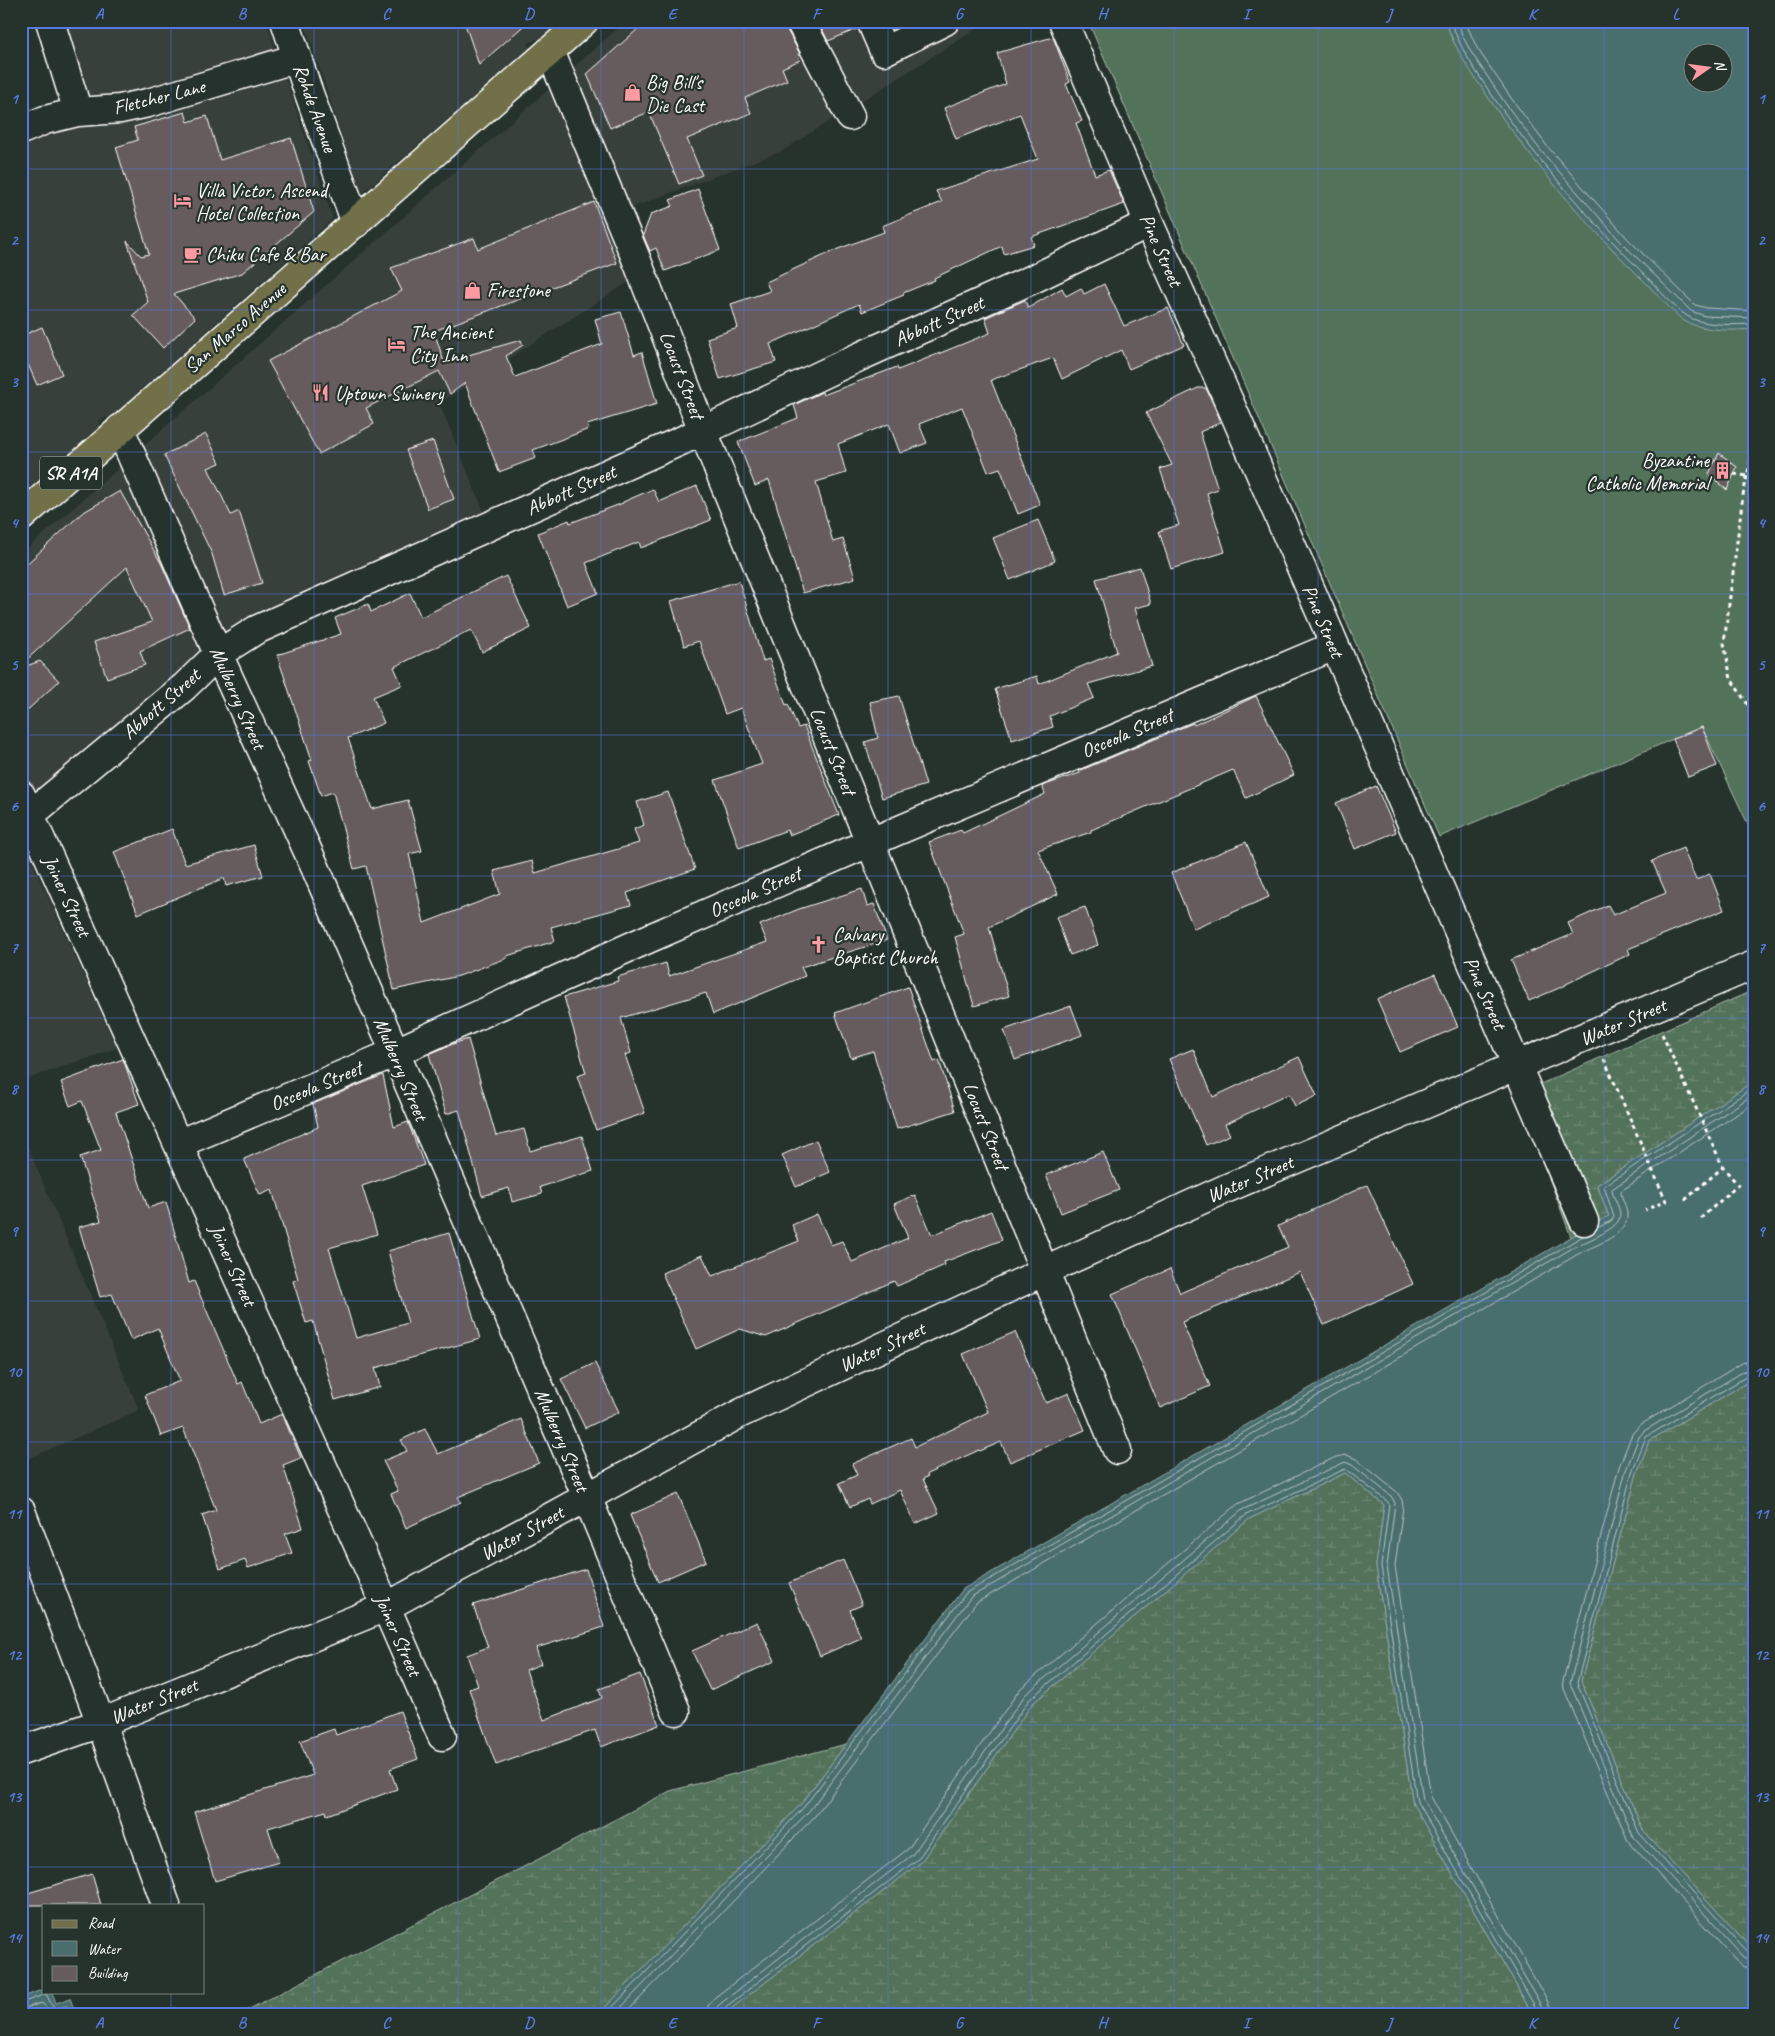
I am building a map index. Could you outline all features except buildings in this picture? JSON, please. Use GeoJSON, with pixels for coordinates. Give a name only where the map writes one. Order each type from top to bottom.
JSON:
{"type":"FeatureCollection","features":[{"type":"Feature","properties":{"kind":"main road","name":"San Marco Avenue"},"geometry":{"type":"LineString","coordinates":[[21,517],[584,21]]}},
{"type":"Feature","properties":{"kind":"street"},"geometry":{"type":"LineString","coordinates":[[50,21],[78,112]]}},
{"type":"Feature","properties":{"kind":"street","name":"Rohde Avenue"},"geometry":{"type":"LineString","coordinates":[[285,21],[356,223]]}},
{"type":"Feature","properties":{"kind":"street"},"geometry":{"type":"LineString","coordinates":[[800,21],[850,116]]}},
{"type":"Feature","properties":{"kind":"street"},"geometry":{"type":"LineString","coordinates":[[871,21],[884,51],[945,21]]}},
{"type":"Feature","properties":{"kind":"street","name":"Pine Street"},"geometry":{"type":"LineString","coordinates":[[1063,21],[1149,223],[1236,417],[1584,1221]]}},
{"type":"Feature","properties":{"kind":"street","name":"Locust Street"},"geometry":{"type":"LineString","coordinates":[[550,51],[638,261],[703,431],[1117,1450]]}},
{"type":"Feature","properties":{"kind":"street","name":"Fletcher Lane"},"geometry":{"type":"LineString","coordinates":[[21,130],[45,120],[78,112],[120,110],[148,103],[297,58]]}},
{"type":"Feature","properties":{"kind":"street","name":"Abbott Street"},"geometry":{"type":"LineString","coordinates":[[26,805],[184,687],[218,654],[256,630],[703,431],[861,356],[1033,279],[1149,223]]}},
{"type":"Feature","properties":{"kind":"street","name":"Mulberry Street"},"geometry":{"type":"LineString","coordinates":[[120,429],[218,654],[319,876],[587,1497],[676,1711]]}},
{"type":"Feature","properties":{"kind":"street","name":"Osceola Street"},"geometry":{"type":"LineString","coordinates":[[178,1144],[394,1053],[641,942],[871,842],[1334,646]]}},
{"type":"Feature","properties":{"kind":"street","name":"Joiner Street"},"geometry":{"type":"LineString","coordinates":[[26,805],[442,1736]]}},
{"type":"Feature","properties":{"kind":"street","name":"Water Street"},"geometry":{"type":"LineString","coordinates":[[21,1751],[101,1723],[386,1607],[741,1413],[1045,1270],[1225,1190],[1754,965]]}},
{"type":"Feature","properties":{"kind":"street"},"geometry":{"type":"LineString","coordinates":[[21,1511],[101,1723],[166,1904]]}},
{"type":"Feature","properties":{"kind":"path"},"geometry":{"type":"LineString","coordinates":[[1754,445],[1743,495],[1724,643],[1731,678],[1754,714]]}},
{"type":"Feature","properties":{"kind":"path"},"geometry":{"type":"LineString","coordinates":[[1734,474],[1747,476]]}},
{"type":"Feature","properties":{"kind":"path"},"geometry":{"type":"LineString","coordinates":[[1661,1031],[1723,1167],[1738,1185],[1701,1218]]}},
{"type":"Feature","properties":{"kind":"path"},"geometry":{"type":"LineString","coordinates":[[1603,1057],[1666,1201],[1645,1210]]}},
{"type":"Feature","properties":{"kind":"path"},"geometry":{"type":"LineString","coordinates":[[1685,1200],[1723,1167]]}},
{"type":"Feature","properties":{"kind":"shaded area"},"geometry":{"type":"Polygon","coordinates":[[[65,21],[266,21],[333,219],[111,416],[98,421],[100,426],[21,496],[21,113],[41,105],[89,101],[65,21]]]}},
{"type":"Feature","properties":{"kind":"shaded area"},"geometry":{"type":"Polygon","coordinates":[[[304,21],[560,21],[541,38],[528,43],[530,48],[361,194],[304,21]]]}},
{"type":"Feature","properties":{"kind":"shaded area"},"geometry":{"type":"Polygon","coordinates":[[[626,21],[989,21],[782,151],[633,207],[655,265],[439,403],[484,512],[249,616],[21,818],[21,554],[626,21]]]}},
{"type":"Feature","properties":{"kind":"shaded area"},"geometry":{"type":"Polygon","coordinates":[[[21,838],[117,1048],[21,1081],[21,838]]]}},
{"type":"Feature","properties":{"kind":"shaded area"},"geometry":{"type":"Polygon","coordinates":[[[21,1131],[139,1410],[21,1462],[21,1131]]]}},
{"type":"Feature","properties":{"kind":"green space"},"geometry":{"type":"Polygon","coordinates":[[[1088,21],[1446,21],[1452,39],[1496,109],[1533,158],[1614,251],[1685,321],[1703,327],[1754,329],[1754,837],[1702,727],[1439,837],[1088,21]]]}},
{"type":"Feature","properties":{"kind":"green space"},"geometry":{"type":"Polygon","coordinates":[[[1754,990],[1754,1081],[1597,1185],[1609,1216],[1571,1237],[1518,1094],[1754,990]]]}},
{"type":"Feature","properties":{"kind":"green space"},"geometry":{"type":"Polygon","coordinates":[[[1754,1378],[1754,1951],[1643,1831],[1581,1681],[1637,1473],[1649,1441],[1754,1378]]]}},
{"type":"Feature","properties":{"kind":"green space"},"geometry":{"type":"Polygon","coordinates":[[[1345,1473],[1384,1505],[1376,1566],[1413,1804],[1533,2015],[723,2015],[921,1862],[1032,1704],[1249,1519],[1345,1473]]]}},
{"type":"Feature","properties":{"kind":"green space"},"geometry":{"type":"Polygon","coordinates":[[[846,1744],[801,1804],[598,2015],[238,2015],[670,1791],[846,1744]]]}},
{"type":"Feature","properties":{"kind":"water"},"geometry":{"type":"Polygon","coordinates":[[[1446,21],[1754,21],[1754,329],[1729,330],[1702,327],[1686,322],[1672,310],[1562,194],[1522,145],[1458,50],[1446,21]]]}},
{"type":"Feature","properties":{"kind":"water"},"geometry":{"type":"Polygon","coordinates":[[[1754,1081],[1754,1378],[1649,1441],[1637,1473],[1581,1681],[1643,1831],[1754,1951],[1754,2015],[1533,2015],[1413,1804],[1376,1566],[1384,1505],[1345,1473],[1249,1519],[1032,1704],[921,1862],[723,2015],[598,2015],[801,1804],[963,1589],[1609,1216],[1597,1185],[1754,1081]]]}},
{"type":"Feature","properties":{"kind":"water"},"geometry":{"type":"Polygon","coordinates":[[[42,1990],[42,1994],[53,1994],[56,2003],[70,1998],[76,2015],[21,2015],[21,1998],[42,1990]]]}},
{"type":"Feature","properties":{"kind":"place","name":"Big Bill's Die Cast"},"geometry":{"type":"Point","coordinates":[632,93]}},
{"type":"Feature","properties":{"kind":"place","name":"Villa Victor, Ascend Hotel Collection"},"geometry":{"type":"Point","coordinates":[182,201]}},
{"type":"Feature","properties":{"kind":"place","name":"Chiku Cafe & Bar"},"geometry":{"type":"Point","coordinates":[192,254]}},
{"type":"Feature","properties":{"kind":"place","name":"Firestone"},"geometry":{"type":"Point","coordinates":[473,290]}},
{"type":"Feature","properties":{"kind":"place","name":"The Ancient City Inn"},"geometry":{"type":"Point","coordinates":[396,344]}},
{"type":"Feature","properties":{"kind":"place","name":"Uptown Swinery"},"geometry":{"type":"Point","coordinates":[321,393]}},
{"type":"Feature","properties":{"kind":"place","name":"Byzantine Catholic Memorial"},"geometry":{"type":"Point","coordinates":[1723,471]}},
{"type":"Feature","properties":{"kind":"place","name":"Calvary Baptist Church"},"geometry":{"type":"Point","coordinates":[819,945]}}]}
